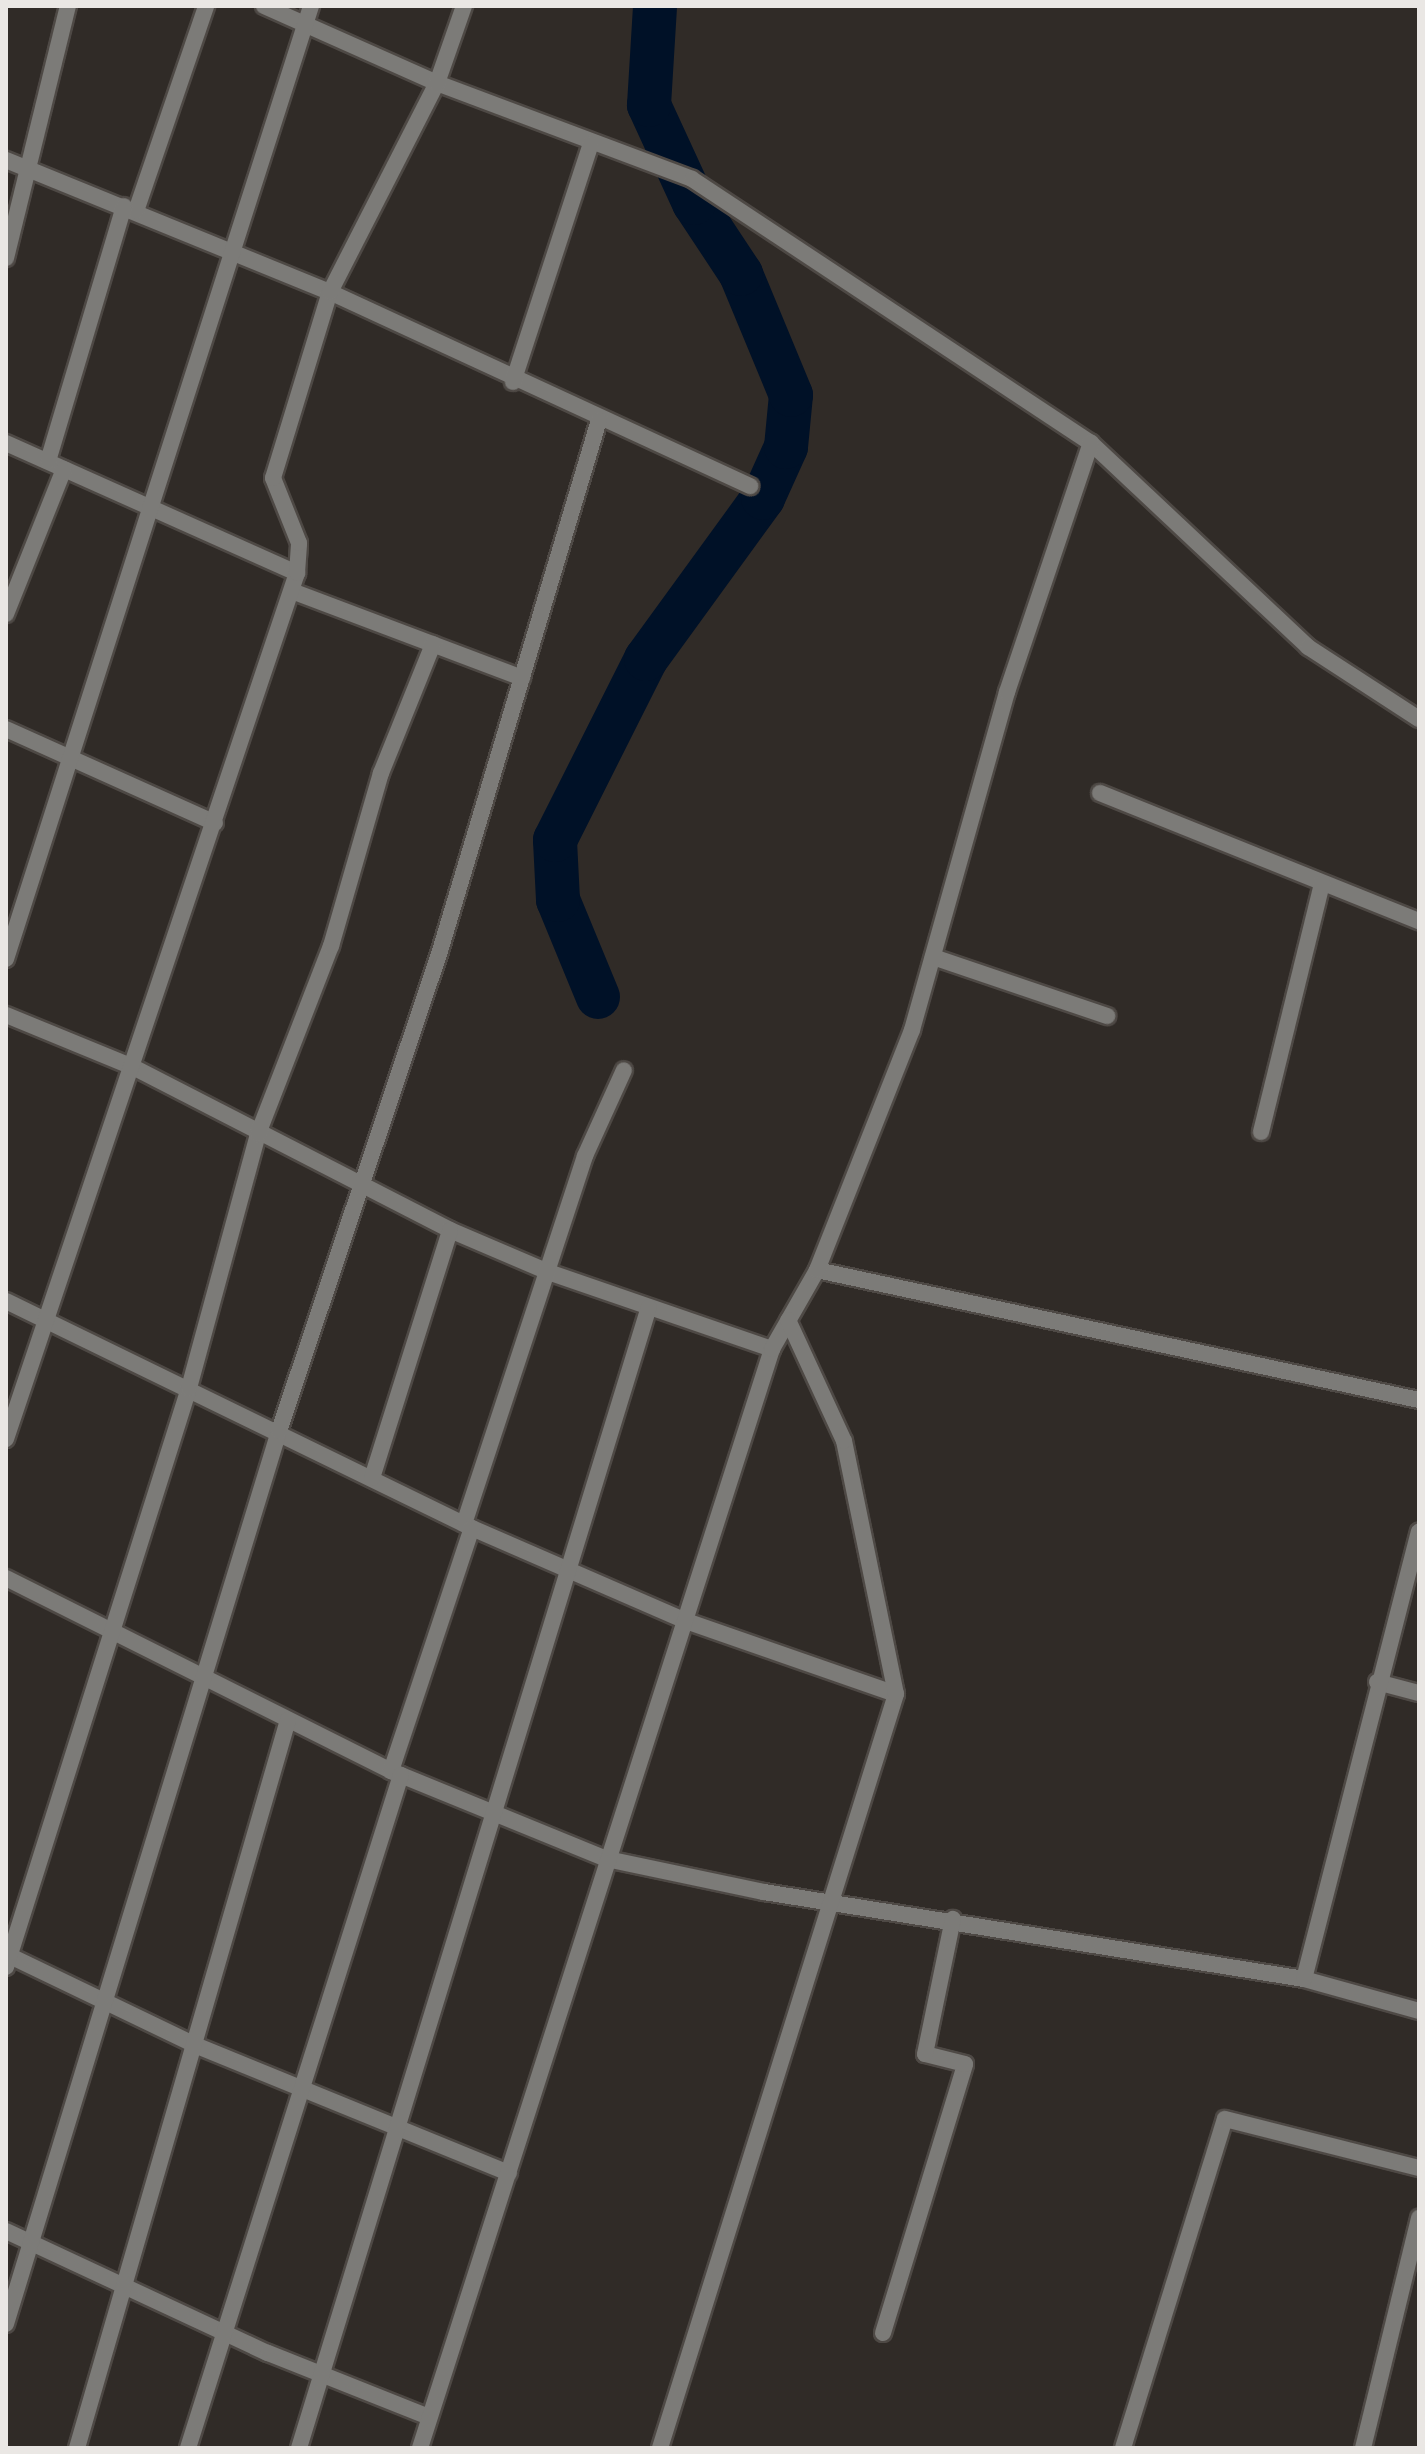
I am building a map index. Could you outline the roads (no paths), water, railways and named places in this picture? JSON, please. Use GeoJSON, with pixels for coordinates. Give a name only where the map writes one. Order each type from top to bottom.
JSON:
{"type":"FeatureCollection","features":[{"type":"Feature","properties":{"kind":"street"},"geometry":{"type":"LineString","coordinates":[[6,258],[68,6]]}},
{"type":"Feature","properties":{"kind":"street"},"geometry":{"type":"LineString","coordinates":[[48,461],[130,208],[206,6]]}},
{"type":"Feature","properties":{"kind":"street"},"geometry":{"type":"LineString","coordinates":[[264,6],[437,83],[591,144],[692,179],[1091,443],[1308,647],[1419,719]]}},
{"type":"Feature","properties":{"kind":"street"},"geometry":{"type":"LineString","coordinates":[[6,959],[148,507],[234,252],[311,6]]}},
{"type":"Feature","properties":{"kind":"street"},"geometry":{"type":"LineString","coordinates":[[6,1439],[292,591],[299,543],[273,478],[330,292],[437,83],[464,6]]}},
{"type":"Feature","properties":{"kind":"street"},"geometry":{"type":"LineString","coordinates":[[513,382],[591,144]]}},
{"type":"Feature","properties":{"kind":"street"},"geometry":{"type":"LineString","coordinates":[[6,160],[330,292],[513,382],[750,486]]}},
{"type":"Feature","properties":{"kind":"street"},"geometry":{"type":"LineString","coordinates":[[6,2324],[102,2000],[208,1680],[279,1431],[364,1191],[599,420]]}},
{"type":"Feature","properties":{"kind":"street"},"geometry":{"type":"LineString","coordinates":[[6,443],[297,573]]}},
{"type":"Feature","properties":{"kind":"street"},"geometry":{"type":"LineString","coordinates":[[420,2448],[772,1349],[817,1270],[912,1030],[1007,692],[1091,443]]}},
{"type":"Feature","properties":{"kind":"street"},"geometry":{"type":"LineString","coordinates":[[6,614],[64,469]]}},
{"type":"Feature","properties":{"kind":"street"},"geometry":{"type":"LineString","coordinates":[[292,591],[522,678]]}},
{"type":"Feature","properties":{"kind":"street"},"geometry":{"type":"LineString","coordinates":[[433,644],[381,773],[331,946],[258,1134],[189,1388],[7,1959],[195,2045],[509,2173]]}},
{"type":"Feature","properties":{"kind":"street"},"geometry":{"type":"LineString","coordinates":[[6,729],[215,823]]}},
{"type":"Feature","properties":{"kind":"street"},"geometry":{"type":"LineString","coordinates":[[1100,793],[1419,921]]}},
{"type":"Feature","properties":{"kind":"street"},"geometry":{"type":"LineString","coordinates":[[1261,1132],[1322,883]]}},
{"type":"Feature","properties":{"kind":"street"},"geometry":{"type":"LineString","coordinates":[[933,957],[1107,1016]]}},
{"type":"Feature","properties":{"kind":"street"},"geometry":{"type":"LineString","coordinates":[[6,1015],[133,1067],[364,1191],[450,1230],[551,1273],[772,1349]]}},
{"type":"Feature","properties":{"kind":"street"},"geometry":{"type":"LineString","coordinates":[[188,2448],[302,2089],[468,1526],[551,1273],[585,1156],[624,1070]]}},
{"type":"Feature","properties":{"kind":"street"},"geometry":{"type":"LineString","coordinates":[[372,1478],[450,1230]]}},
{"type":"Feature","properties":{"kind":"street"},"geometry":{"type":"LineString","coordinates":[[817,1270],[1419,1400]]}},
{"type":"Feature","properties":{"kind":"street"},"geometry":{"type":"LineString","coordinates":[[6,1301],[279,1431],[468,1526],[686,1621],[896,1694]]}},
{"type":"Feature","properties":{"kind":"street"},"geometry":{"type":"LineString","coordinates":[[299,2448],[400,2128],[493,1812],[649,1307]]}},
{"type":"Feature","properties":{"kind":"street"},"geometry":{"type":"LineString","coordinates":[[660,2448],[836,1903],[896,1694],[844,1441],[788,1320]]}},
{"type":"Feature","properties":{"kind":"street"},"geometry":{"type":"LineString","coordinates":[[1304,1979],[1377,1682],[1419,1532]]}},
{"type":"Feature","properties":{"kind":"street"},"geometry":{"type":"LineString","coordinates":[[6,1578],[396,1773],[607,1859],[836,1903],[953,1919],[1304,1979],[1419,2011]]}},
{"type":"Feature","properties":{"kind":"street"},"geometry":{"type":"LineString","coordinates":[[1377,1682],[1419,1693]]}},
{"type":"Feature","properties":{"kind":"street"},"geometry":{"type":"LineString","coordinates":[[77,2448],[288,1720]]}},
{"type":"Feature","properties":{"kind":"street"},"geometry":{"type":"LineString","coordinates":[[883,2333],[965,2064],[925,2054],[953,1919]]}},
{"type":"Feature","properties":{"kind":"street"},"geometry":{"type":"LineString","coordinates":[[1123,2448],[1225,2119],[1419,2168]]}},
{"type":"Feature","properties":{"kind":"street"},"geometry":{"type":"LineString","coordinates":[[1363,2448],[1413,2265],[1419,2218]]}},
{"type":"Feature","properties":{"kind":"street"},"geometry":{"type":"LineString","coordinates":[[6,2231],[127,2281],[225,2331],[322,2374],[429,2417]]}},
{"type":"Feature","properties":{"kind":"waterway"},"geometry":{"type":"LineString","coordinates":[[598,997],[558,900],[555,840],[646,659],[763,498],[786,447],[791,395],[741,274],[694,203],[649,105],[655,6]]}}]}
